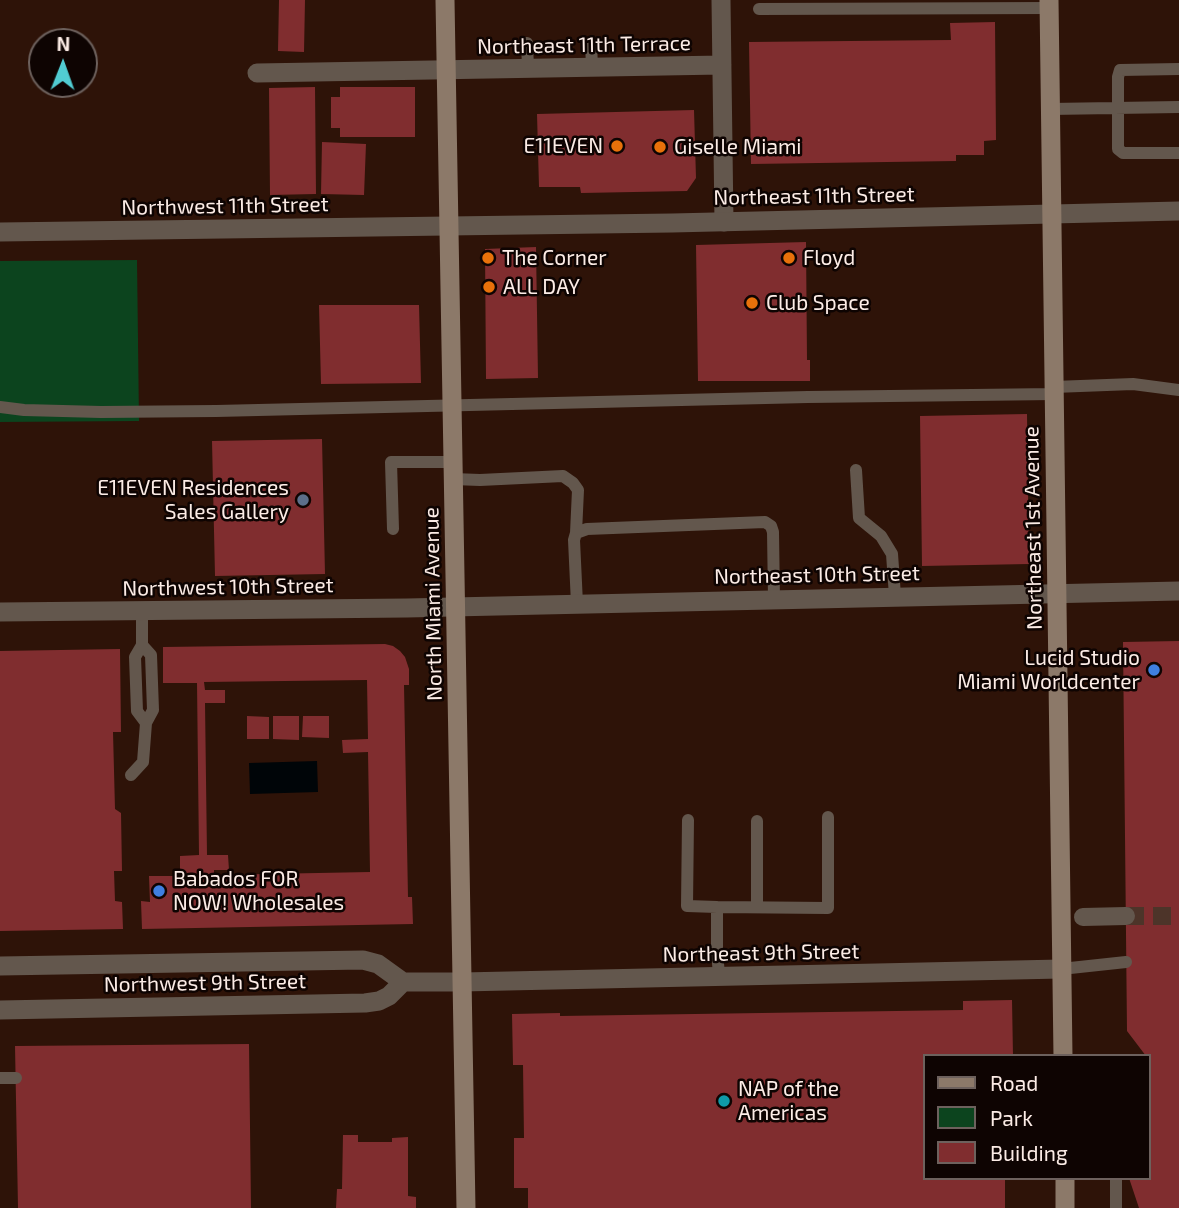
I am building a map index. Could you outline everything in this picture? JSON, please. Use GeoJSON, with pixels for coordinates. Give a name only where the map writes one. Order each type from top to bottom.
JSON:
{"type":"FeatureCollection","features":[{"type":"Feature","properties":{"kind":"main road","name":"North Miami Avenue"},"geometry":{"type":"LineString","coordinates":[[445,0],[466,1208]]}},
{"type":"Feature","properties":{"kind":"main road","name":"Northeast 1st Avenue"},"geometry":{"type":"LineString","coordinates":[[1049,4],[1063,1054]]}},
{"type":"Feature","properties":{"kind":"main road"},"geometry":{"type":"LineString","coordinates":[[1065,1180],[1065,1208]]}},
{"type":"Feature","properties":{"kind":"street"},"geometry":{"type":"LineString","coordinates":[[720,0],[724,222]]}},
{"type":"Feature","properties":{"kind":"street","name":"Northeast 11th Terrace"},"geometry":{"type":"LineString","coordinates":[[257,73],[722,65]]}},
{"type":"Feature","properties":{"kind":"street","name":"Northeast 11th Street"},"geometry":{"type":"LineString","coordinates":[[450,225],[724,222],[1179,211]]}},
{"type":"Feature","properties":{"kind":"street","name":"Northwest 11th Street"},"geometry":{"type":"LineString","coordinates":[[0,232],[450,225]]}},
{"type":"Feature","properties":{"kind":"street","name":"Northeast 10th Street"},"geometry":{"type":"LineString","coordinates":[[456,607],[1179,591]]}},
{"type":"Feature","properties":{"kind":"street","name":"Northwest 10th Street"},"geometry":{"type":"LineString","coordinates":[[0,612],[456,607]]}},
{"type":"Feature","properties":{"kind":"street"},"geometry":{"type":"LineString","coordinates":[[1083,917],[1126,916]]}},
{"type":"Feature","properties":{"kind":"street","name":"Northwest 9th Street"},"geometry":{"type":"LineString","coordinates":[[0,967],[363,960],[378,964],[403,982],[389,996],[365,1003],[0,1010]]}},
{"type":"Feature","properties":{"kind":"street","name":"Northeast 9th Street"},"geometry":{"type":"LineString","coordinates":[[462,982],[1061,970]]}},
{"type":"Feature","properties":{"kind":"street"},"geometry":{"type":"LineString","coordinates":[[403,982],[462,982]]}},
{"type":"Feature","properties":{"kind":"lane"},"geometry":{"type":"LineString","coordinates":[[759,9],[1049,4]]}},
{"type":"Feature","properties":{"kind":"lane"},"geometry":{"type":"LineString","coordinates":[[527,43],[527,68]]}},
{"type":"Feature","properties":{"kind":"lane"},"geometry":{"type":"LineString","coordinates":[[591,43],[592,67]]}},
{"type":"Feature","properties":{"kind":"lane"},"geometry":{"type":"LineString","coordinates":[[1179,69],[1120,70],[1118,77],[1118,149],[1124,153],[1179,153]]}},
{"type":"Feature","properties":{"kind":"lane"},"geometry":{"type":"LineString","coordinates":[[1051,109],[1179,107]]}},
{"type":"Feature","properties":{"kind":"lane"},"geometry":{"type":"LineString","coordinates":[[0,407],[101,412],[453,405],[1054,391],[1133,384],[1179,390]]}},
{"type":"Feature","properties":{"kind":"lane"},"geometry":{"type":"LineString","coordinates":[[393,529],[391,462],[453,470],[480,480],[563,476],[573,483],[578,491],[574,540],[577,604]]}},
{"type":"Feature","properties":{"kind":"lane"},"geometry":{"type":"LineString","coordinates":[[856,470],[859,518],[881,536],[892,554],[895,596]]}},
{"type":"Feature","properties":{"kind":"lane"},"geometry":{"type":"LineString","coordinates":[[576,533],[587,529],[765,522],[774,532],[774,599]]}},
{"type":"Feature","properties":{"kind":"lane"},"geometry":{"type":"LineString","coordinates":[[131,775],[143,762],[146,723],[153,710],[151,655],[142,645],[142,611]]}},
{"type":"Feature","properties":{"kind":"lane"},"geometry":{"type":"LineString","coordinates":[[688,820],[687,906],[828,908],[828,817]]}},
{"type":"Feature","properties":{"kind":"lane"},"geometry":{"type":"LineString","coordinates":[[757,821],[757,908]]}},
{"type":"Feature","properties":{"kind":"lane"},"geometry":{"type":"LineString","coordinates":[[717,907],[719,976]]}},
{"type":"Feature","properties":{"kind":"lane"},"geometry":{"type":"LineString","coordinates":[[1061,970],[1126,962]]}},
{"type":"Feature","properties":{"kind":"lane"},"geometry":{"type":"LineString","coordinates":[[0,1079],[16,1078]]}},
{"type":"Feature","properties":{"kind":"lane"},"geometry":{"type":"LineString","coordinates":[[1116,1180],[1116,1208]]}},
{"type":"Feature","properties":{"kind":"green space"},"geometry":{"type":"Polygon","coordinates":[[[137,260],[139,421],[0,422],[0,261],[137,260]]]}},
{"type":"Feature","properties":{"kind":"shaded area"},"geometry":{"type":"Polygon","coordinates":[[[317,761],[318,792],[250,794],[249,763],[317,761]]]}},
{"type":"Feature","properties":{"kind":"building"},"geometry":{"type":"Polygon","coordinates":[[[279,0],[305,0],[304,52],[278,51],[279,0]]]}},
{"type":"Feature","properties":{"kind":"building"},"geometry":{"type":"Polygon","coordinates":[[[995,22],[996,140],[984,141],[984,155],[956,155],[956,161],[751,164],[749,42],[951,40],[950,23],[995,22]]]}},
{"type":"Feature","properties":{"kind":"building"},"geometry":{"type":"Polygon","coordinates":[[[315,87],[316,194],[270,195],[269,88],[315,87]]]}},
{"type":"Feature","properties":{"kind":"building"},"geometry":{"type":"Polygon","coordinates":[[[340,87],[415,87],[415,137],[340,137],[340,128],[331,128],[331,97],[340,97],[340,87]]]}},
{"type":"Feature","properties":{"kind":"building","name":"E11EVEN"},"geometry":{"type":"Polygon","coordinates":[[[694,110],[696,178],[687,191],[581,193],[580,187],[539,187],[537,114],[694,110]]]}},
{"type":"Feature","properties":{"kind":"building"},"geometry":{"type":"Polygon","coordinates":[[[322,142],[366,144],[364,195],[321,194],[322,142]]]}},
{"type":"Feature","properties":{"kind":"building","name":"Club Space"},"geometry":{"type":"Polygon","coordinates":[[[806,242],[807,360],[810,360],[810,381],[698,381],[696,245],[806,242]]]}},
{"type":"Feature","properties":{"kind":"building"},"geometry":{"type":"Polygon","coordinates":[[[536,247],[538,378],[486,379],[485,249],[536,247]]]}},
{"type":"Feature","properties":{"kind":"building"},"geometry":{"type":"Polygon","coordinates":[[[319,305],[419,305],[421,383],[321,384],[319,305]]]}},
{"type":"Feature","properties":{"kind":"building"},"geometry":{"type":"Polygon","coordinates":[[[1027,414],[1029,564],[922,566],[920,416],[1027,414]]]}},
{"type":"Feature","properties":{"kind":"building"},"geometry":{"type":"Polygon","coordinates":[[[322,439],[325,574],[215,576],[212,441],[322,439]]]}},
{"type":"Feature","properties":{"kind":"building"},"geometry":{"type":"Polygon","coordinates":[[[1179,641],[1179,1208],[1139,1208],[1130,1180],[1151,1180],[1151,1054],[1144,1054],[1127,1031],[1123,642],[1179,641]]]}},
{"type":"Feature","properties":{"kind":"building"},"geometry":{"type":"Polygon","coordinates":[[[385,644],[400,651],[409,669],[409,685],[404,685],[408,897],[412,897],[413,924],[142,929],[141,901],[150,902],[149,876],[180,876],[180,856],[199,855],[197,683],[163,683],[163,647],[385,644]],[[367,680],[204,682],[205,690],[225,690],[225,703],[205,703],[207,855],[228,855],[229,870],[214,870],[214,875],[370,872],[368,752],[343,753],[342,740],[368,739],[367,680]]]}},
{"type":"Feature","properties":{"kind":"building"},"geometry":{"type":"Polygon","coordinates":[[[120,649],[121,732],[113,732],[115,809],[121,813],[122,871],[114,871],[115,901],[122,902],[123,929],[0,931],[0,651],[120,649]]]}},
{"type":"Feature","properties":{"kind":"building"},"geometry":{"type":"Polygon","coordinates":[[[247,716],[269,717],[269,739],[247,739],[247,716]]]}},
{"type":"Feature","properties":{"kind":"building"},"geometry":{"type":"Polygon","coordinates":[[[273,716],[299,716],[299,740],[273,739],[273,716]]]}},
{"type":"Feature","properties":{"kind":"building"},"geometry":{"type":"Polygon","coordinates":[[[303,716],[329,716],[329,738],[302,737],[303,716]]]}},
{"type":"Feature","properties":{"kind":"building","name":"NAP of the Americas"},"geometry":{"type":"Polygon","coordinates":[[[1012,1000],[1013,1054],[923,1054],[923,1180],[1005,1180],[1005,1208],[528,1208],[528,1188],[514,1188],[514,1138],[524,1138],[523,1065],[513,1065],[512,1014],[560,1013],[560,1016],[963,1010],[963,1001],[1012,1000]]]}},
{"type":"Feature","properties":{"kind":"building"},"geometry":{"type":"Polygon","coordinates":[[[249,1044],[251,1208],[18,1208],[15,1046],[249,1044]]]}},
{"type":"Feature","properties":{"kind":"building"},"geometry":{"type":"Polygon","coordinates":[[[343,1135],[358,1135],[358,1142],[392,1142],[392,1138],[408,1137],[408,1196],[416,1197],[416,1208],[336,1208],[337,1189],[342,1189],[343,1135]]]}},
{"type":"Feature","properties":{"kind":"tunnel"},"geometry":{"type":"LineString","coordinates":[[1126,916],[1179,916]]}},
{"type":"Feature","properties":{"kind":"place","name":"E11EVEN"},"geometry":{"type":"Point","coordinates":[617,146]}},
{"type":"Feature","properties":{"kind":"place","name":"Giselle Miami"},"geometry":{"type":"Point","coordinates":[660,147]}},
{"type":"Feature","properties":{"kind":"place","name":"The Corner"},"geometry":{"type":"Point","coordinates":[488,258]}},
{"type":"Feature","properties":{"kind":"place","name":"Floyd"},"geometry":{"type":"Point","coordinates":[789,258]}},
{"type":"Feature","properties":{"kind":"place","name":"ALL DAY"},"geometry":{"type":"Point","coordinates":[489,287]}},
{"type":"Feature","properties":{"kind":"place","name":"Club Space"},"geometry":{"type":"Point","coordinates":[752,303]}},
{"type":"Feature","properties":{"kind":"place","name":"E11EVEN Residences Sales Gallery"},"geometry":{"type":"Point","coordinates":[303,500]}},
{"type":"Feature","properties":{"kind":"place","name":"Lucid Studio Miami Worldcenter"},"geometry":{"type":"Point","coordinates":[1154,670]}},
{"type":"Feature","properties":{"kind":"place","name":"Babados FOR NOW! Wholesales"},"geometry":{"type":"Point","coordinates":[159,891]}},
{"type":"Feature","properties":{"kind":"place","name":"NAP of the Americas"},"geometry":{"type":"Point","coordinates":[724,1101]}}]}
